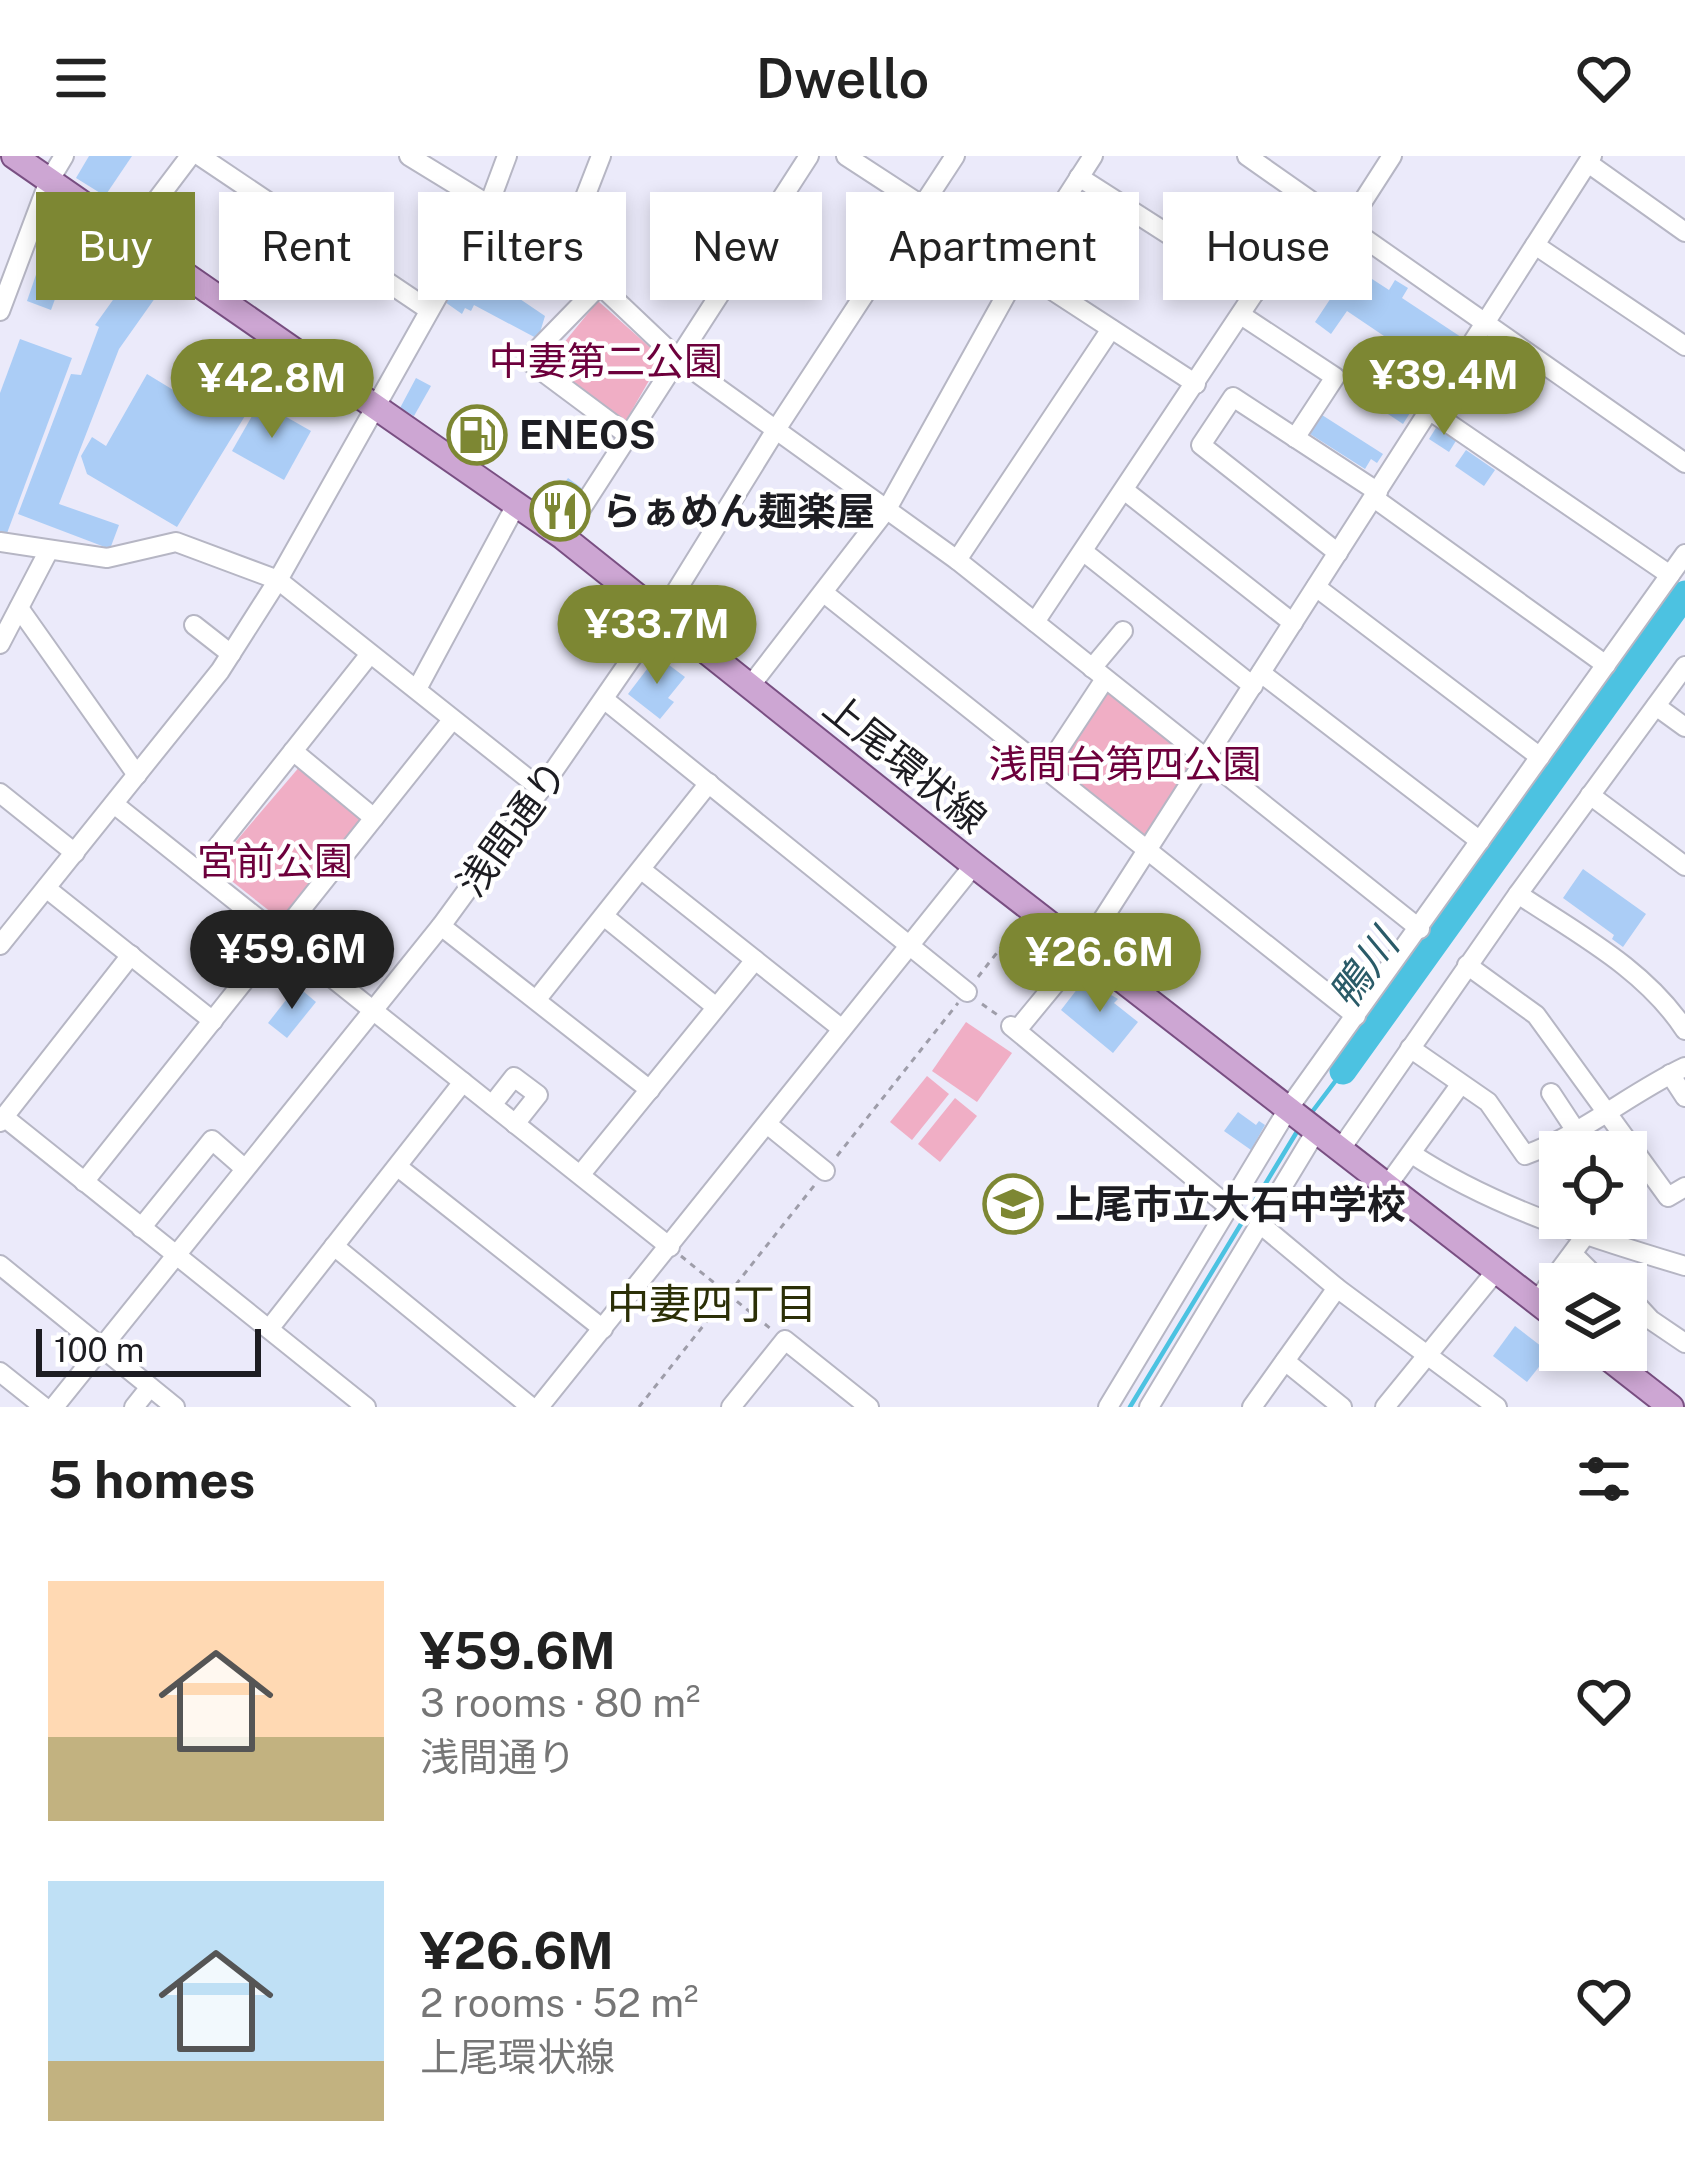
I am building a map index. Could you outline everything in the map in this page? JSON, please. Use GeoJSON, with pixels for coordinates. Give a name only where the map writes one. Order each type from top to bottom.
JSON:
{"type":"FeatureCollection","features":[{"type":"Feature","properties":{"kind":"main road","name":"上尾環状線"},"geometry":{"type":"LineString","coordinates":[[14,156],[64,192]]}},
{"type":"Feature","properties":{"kind":"main road","name":"上尾環状線"},"geometry":{"type":"LineString","coordinates":[[195,284],[563,537],[974,865],[1539,1304]]}},
{"type":"Feature","properties":{"kind":"main road"},"geometry":{"type":"LineString","coordinates":[[1625,1371],[1671,1407]]}},
{"type":"Feature","properties":{"kind":"street"},"geometry":{"type":"LineString","coordinates":[[0,311],[49,181],[64,156]]}},
{"type":"Feature","properties":{"kind":"street"},"geometry":{"type":"LineString","coordinates":[[163,192],[190,156]]}},
{"type":"Feature","properties":{"kind":"street"},"geometry":{"type":"LineString","coordinates":[[200,156],[429,310]]}},
{"type":"Feature","properties":{"kind":"street"},"geometry":{"type":"LineString","coordinates":[[409,156],[465,192]]}},
{"type":"Feature","properties":{"kind":"street"},"geometry":{"type":"LineString","coordinates":[[494,192],[508,156]]}},
{"type":"Feature","properties":{"kind":"street"},"geometry":{"type":"LineString","coordinates":[[587,192],[602,156]]}},
{"type":"Feature","properties":{"kind":"street"},"geometry":{"type":"LineString","coordinates":[[563,537],[809,156]]}},
{"type":"Feature","properties":{"kind":"street"},"geometry":{"type":"LineString","coordinates":[[846,156],[901,192]]}},
{"type":"Feature","properties":{"kind":"street","name":"浅間通り"},"geometry":{"type":"LineString","coordinates":[[931,192],[955,156]]}},
{"type":"Feature","properties":{"kind":"street"},"geometry":{"type":"LineString","coordinates":[[1069,192],[1093,156]]}},
{"type":"Feature","properties":{"kind":"street"},"geometry":{"type":"LineString","coordinates":[[1247,156],[1295,192]]}},
{"type":"Feature","properties":{"kind":"street"},"geometry":{"type":"LineString","coordinates":[[1369,192],[1392,156]]}},
{"type":"Feature","properties":{"kind":"street"},"geometry":{"type":"LineString","coordinates":[[1229,1207],[1012,1026],[1083,950],[1590,159],[1685,232]]}},
{"type":"Feature","properties":{"kind":"street"},"geometry":{"type":"LineString","coordinates":[[1079,177],[1163,231]]}},
{"type":"Feature","properties":{"kind":"street"},"geometry":{"type":"LineString","coordinates":[[1372,244],[1685,463]]}},
{"type":"Feature","properties":{"kind":"street"},"geometry":{"type":"LineString","coordinates":[[1535,245],[1685,346]]}},
{"type":"Feature","properties":{"kind":"street"},"geometry":{"type":"LineString","coordinates":[[0,945],[231,654],[278,580],[435,300]]}},
{"type":"Feature","properties":{"kind":"street"},"geometry":{"type":"LineString","coordinates":[[585,300],[527,360],[629,436]]}},
{"type":"Feature","properties":{"kind":"street"},"geometry":{"type":"LineString","coordinates":[[616,300],[679,360],[957,560],[1420,928]]}},
{"type":"Feature","properties":{"kind":"street","name":"浅間通り"},"geometry":{"type":"LineString","coordinates":[[54,1407],[441,926],[541,789],[662,614],[861,300]]}},
{"type":"Feature","properties":{"kind":"street"},"geometry":{"type":"LineString","coordinates":[[752,685],[887,509],[1003,300]]}},
{"type":"Feature","properties":{"kind":"street"},"geometry":{"type":"LineString","coordinates":[[1068,300],[1196,384]]}},
{"type":"Feature","properties":{"kind":"street"},"geometry":{"type":"LineString","coordinates":[[1035,622],[1251,300]]}},
{"type":"Feature","properties":{"kind":"street"},"geometry":{"type":"LineString","coordinates":[[1241,315],[1335,377],[1295,437]]}},
{"type":"Feature","properties":{"kind":"street"},"geometry":{"type":"LineString","coordinates":[[957,560],[1111,329]]}},
{"type":"Feature","properties":{"kind":"street"},"geometry":{"type":"LineString","coordinates":[[1338,553],[1201,445],[1233,397],[1376,495],[1606,665]]}},
{"type":"Feature","properties":{"kind":"street"},"geometry":{"type":"LineString","coordinates":[[1429,410],[1670,575]]}},
{"type":"Feature","properties":{"kind":"street"},"geometry":{"type":"LineString","coordinates":[[1124,490],[1293,623]]}},
{"type":"Feature","properties":{"kind":"street"},"geometry":{"type":"LineString","coordinates":[[417,689],[516,505]]}},
{"type":"Feature","properties":{"kind":"street"},"geometry":{"type":"LineString","coordinates":[[0,542],[107,558],[176,542],[278,580],[541,789]]}},
{"type":"Feature","properties":{"kind":"street"},"geometry":{"type":"LineString","coordinates":[[0,644],[48,552]]}},
{"type":"Feature","properties":{"kind":"street"},"geometry":{"type":"LineString","coordinates":[[1084,552],[1480,842]]}},
{"type":"Feature","properties":{"kind":"street"},"geometry":{"type":"LineString","coordinates":[[1108,1407],[1288,1109],[1685,554]]}},
{"type":"Feature","properties":{"kind":"street"},"geometry":{"type":"LineString","coordinates":[[1316,587],[1540,757]]}},
{"type":"Feature","properties":{"kind":"street"},"geometry":{"type":"LineString","coordinates":[[824,593],[1356,1016]]}},
{"type":"Feature","properties":{"kind":"street"},"geometry":{"type":"LineString","coordinates":[[19,608],[136,776]]}},
{"type":"Feature","properties":{"kind":"street"},"geometry":{"type":"LineString","coordinates":[[194,625],[231,654]]}},
{"type":"Feature","properties":{"kind":"street"},"geometry":{"type":"LineString","coordinates":[[1047,767],[1123,631]]}},
{"type":"Feature","properties":{"kind":"street"},"geometry":{"type":"LineString","coordinates":[[198,871],[370,654]]}},
{"type":"Feature","properties":{"kind":"street"},"geometry":{"type":"LineString","coordinates":[[1340,1150],[1467,965],[1685,666]]}},
{"type":"Feature","properties":{"kind":"street"},"geometry":{"type":"LineString","coordinates":[[604,700],[967,992]]}},
{"type":"Feature","properties":{"kind":"street"},"geometry":{"type":"LineString","coordinates":[[1656,706],[1685,727]]}},
{"type":"Feature","properties":{"kind":"street"},"geometry":{"type":"LineString","coordinates":[[84,1182],[452,720]]}},
{"type":"Feature","properties":{"kind":"street"},"geometry":{"type":"LineString","coordinates":[[293,751],[374,818]]}},
{"type":"Feature","properties":{"kind":"street"},"geometry":{"type":"LineString","coordinates":[[537,999],[709,783]]}},
{"type":"Feature","properties":{"kind":"street"},"geometry":{"type":"LineString","coordinates":[[0,794],[75,853]]}},
{"type":"Feature","properties":{"kind":"street"},"geometry":{"type":"LineString","coordinates":[[1590,795],[1685,866]]}},
{"type":"Feature","properties":{"kind":"street"},"geometry":{"type":"LineString","coordinates":[[114,804],[670,1247]]}},
{"type":"Feature","properties":{"kind":"street"},"geometry":{"type":"LineString","coordinates":[[334,1246],[535,1407],[670,1247],[974,865]]}},
{"type":"Feature","properties":{"kind":"street"},"geometry":{"type":"LineString","coordinates":[[643,871],[842,1029]]}},
{"type":"Feature","properties":{"kind":"street"},"geometry":{"type":"LineString","coordinates":[[46,888],[213,1021]]}},
{"type":"Feature","properties":{"kind":"street"},"geometry":{"type":"LineString","coordinates":[[1518,894],[1631,970],[1666,1001],[1685,1030]]}},
{"type":"Feature","properties":{"kind":"street"},"geometry":{"type":"LineString","coordinates":[[604,917],[716,1007]]}},
{"type":"Feature","properties":{"kind":"street"},"geometry":{"type":"LineString","coordinates":[[441,926],[650,1090]]}},
{"type":"Feature","properties":{"kind":"street"},"geometry":{"type":"LineString","coordinates":[[131,955],[2,1119],[357,1404]]}},
{"type":"Feature","properties":{"kind":"street"},"geometry":{"type":"LineString","coordinates":[[581,1174],[755,960]]}},
{"type":"Feature","properties":{"kind":"street"},"geometry":{"type":"LineString","coordinates":[[1467,965],[1536,1015],[1668,1197],[1685,1187]]}},
{"type":"Feature","properties":{"kind":"street"},"geometry":{"type":"LineString","coordinates":[[1410,1048],[1488,1102],[1525,1155],[1539,1152]]}},
{"type":"Feature","properties":{"kind":"street"},"geometry":{"type":"LineString","coordinates":[[1552,1093],[1576,1131],[1677,1070],[1685,1097]]}},
{"type":"Feature","properties":{"kind":"street"},"geometry":{"type":"LineString","coordinates":[[492,1106],[514,1077],[538,1095],[515,1124]]}},
{"type":"Feature","properties":{"kind":"street"},"geometry":{"type":"LineString","coordinates":[[269,1329],[463,1082]]}},
{"type":"Feature","properties":{"kind":"street"},"geometry":{"type":"LineString","coordinates":[[1388,1186],[1460,1085]]}},
{"type":"Feature","properties":{"kind":"street"},"geometry":{"type":"LineString","coordinates":[[767,1124],[826,1171]]}},
{"type":"Feature","properties":{"kind":"street"},"geometry":{"type":"LineString","coordinates":[[1149,1407],[1316,1131]]}},
{"type":"Feature","properties":{"kind":"street"},"geometry":{"type":"LineString","coordinates":[[141,1228],[212,1140],[244,1168]]}},
{"type":"Feature","properties":{"kind":"street"},"geometry":{"type":"LineString","coordinates":[[1412,1154],[1450,1179],[1539,1211]]}},
{"type":"Feature","properties":{"kind":"street"},"geometry":{"type":"LineString","coordinates":[[398,1167],[603,1329]]}},
{"type":"Feature","properties":{"kind":"street"},"geometry":{"type":"LineString","coordinates":[[1259,1223],[1337,1288],[1497,1407]]}},
{"type":"Feature","properties":{"kind":"street"},"geometry":{"type":"LineString","coordinates":[[1536,1302],[1574,1255],[1580,1239]]}},
{"type":"Feature","properties":{"kind":"street"},"geometry":{"type":"LineString","coordinates":[[1615,1239],[1685,1266]]}},
{"type":"Feature","properties":{"kind":"street"},"geometry":{"type":"LineString","coordinates":[[1574,1255],[1582,1263]]}},
{"type":"Feature","properties":{"kind":"street"},"geometry":{"type":"LineString","coordinates":[[0,1265],[175,1407]]}},
{"type":"Feature","properties":{"kind":"street"},"geometry":{"type":"LineString","coordinates":[[1384,1407],[1496,1271]]}},
{"type":"Feature","properties":{"kind":"street"},"geometry":{"type":"LineString","coordinates":[[1252,1407],[1337,1288]]}},
{"type":"Feature","properties":{"kind":"street"},"geometry":{"type":"LineString","coordinates":[[1647,1316],[1685,1343]]}},
{"type":"Feature","properties":{"kind":"street"},"geometry":{"type":"LineString","coordinates":[[731,1407],[785,1340],[869,1407]]}},
{"type":"Feature","properties":{"kind":"street"},"geometry":{"type":"LineString","coordinates":[[1285,1361],[1319,1400],[1342,1407]]}},
{"type":"Feature","properties":{"kind":"street"},"geometry":{"type":"LineString","coordinates":[[0,1372],[44,1407]]}},
{"type":"Feature","properties":{"kind":"street"},"geometry":{"type":"LineString","coordinates":[[134,1407],[150,1387]]}},
{"type":"Feature","properties":{"kind":"path"},"geometry":{"type":"LineString","coordinates":[[639,1407],[1025,916]]}},
{"type":"Feature","properties":{"kind":"path"},"geometry":{"type":"LineString","coordinates":[[967,992],[1012,1026]]}},
{"type":"Feature","properties":{"kind":"path"},"geometry":{"type":"LineString","coordinates":[[670,1247],[785,1340]]}},
{"type":"Feature","properties":{"kind":"green space","name":"中妻第二公園"},"geometry":{"type":"Polygon","coordinates":[[[598,301],[662,358],[624,424],[545,366],[598,301]]]}},
{"type":"Feature","properties":{"kind":"green space","name":"浅間台第四公園"},"geometry":{"type":"Polygon","coordinates":[[[1103,689],[1198,761],[1144,840],[1051,767],[1103,689]]]}},
{"type":"Feature","properties":{"kind":"green space","name":"宮前公園"},"geometry":{"type":"Polygon","coordinates":[[[301,765],[363,817],[281,920],[214,867],[301,765]]]}},
{"type":"Feature","properties":{"kind":"green space"},"geometry":{"type":"Polygon","coordinates":[[[966,1022],[1012,1053],[977,1102],[932,1071],[966,1022]]]}},
{"type":"Feature","properties":{"kind":"green space"},"geometry":{"type":"Polygon","coordinates":[[[927,1076],[949,1094],[912,1140],[890,1122],[927,1076]]]}},
{"type":"Feature","properties":{"kind":"green space"},"geometry":{"type":"Polygon","coordinates":[[[955,1098],[977,1116],[940,1162],[918,1144],[955,1098]]]}},
{"type":"Feature","properties":{"kind":"building"},"geometry":{"type":"Polygon","coordinates":[[[89,156],[132,156],[108,192],[99,192],[76,178],[89,156]]]}},
{"type":"Feature","properties":{"kind":"building"},"geometry":{"type":"Polygon","coordinates":[[[36,275],[36,300],[55,300],[51,310],[27,301],[36,275]]]}},
{"type":"Feature","properties":{"kind":"building"},"geometry":{"type":"Polygon","coordinates":[[[1372,279],[1389,290],[1395,280],[1408,288],[1402,298],[1461,337],[1431,383],[1413,372],[1410,376],[1381,356],[1378,350],[1384,336],[1347,311],[1331,334],[1315,322],[1330,300],[1372,300],[1372,279]]]}},
{"type":"Feature","properties":{"kind":"building"},"geometry":{"type":"Polygon","coordinates":[[[113,300],[154,300],[119,349],[59,504],[119,525],[110,549],[18,514],[71,374],[81,375],[99,327],[95,325],[113,300]]]}},
{"type":"Feature","properties":{"kind":"building"},"geometry":{"type":"Polygon","coordinates":[[[521,300],[545,316],[538,339],[474,305],[462,314],[445,302],[521,300]]]}},
{"type":"Feature","properties":{"kind":"building"},"geometry":{"type":"Polygon","coordinates":[[[20,339],[72,358],[6,536],[0,534],[0,393],[20,339]]]}},
{"type":"Feature","properties":{"kind":"building"},"geometry":{"type":"Polygon","coordinates":[[[1361,370],[1415,405],[1403,424],[1349,388],[1361,370]]]}},
{"type":"Feature","properties":{"kind":"building"},"geometry":{"type":"Polygon","coordinates":[[[147,374],[216,416],[230,393],[251,406],[177,527],[87,474],[81,456],[92,437],[106,446],[147,374]]]}},
{"type":"Feature","properties":{"kind":"building"},"geometry":{"type":"Polygon","coordinates":[[[416,378],[431,386],[414,416],[400,408],[416,378]]]}},
{"type":"Feature","properties":{"kind":"building"},"geometry":{"type":"Polygon","coordinates":[[[260,402],[311,431],[284,480],[232,451],[260,402]]]}},
{"type":"Feature","properties":{"kind":"building"},"geometry":{"type":"Polygon","coordinates":[[[1322,415],[1383,454],[1377,463],[1371,459],[1365,469],[1310,434],[1322,415]]]}},
{"type":"Feature","properties":{"kind":"building"},"geometry":{"type":"Polygon","coordinates":[[[1439,423],[1459,436],[1449,452],[1429,439],[1439,423]]]}},
{"type":"Feature","properties":{"kind":"building"},"geometry":{"type":"Polygon","coordinates":[[[1466,450],[1495,470],[1484,486],[1455,466],[1466,450]]]}},
{"type":"Feature","properties":{"kind":"building"},"geometry":{"type":"Polygon","coordinates":[[[568,478],[587,492],[576,509],[556,495],[568,478]]]}},
{"type":"Feature","properties":{"kind":"building"},"geometry":{"type":"Polygon","coordinates":[[[554,500],[573,513],[565,524],[546,510],[554,500]]]}},
{"type":"Feature","properties":{"kind":"building"},"geometry":{"type":"Polygon","coordinates":[[[657,656],[685,677],[668,698],[674,702],[660,719],[628,694],[657,656]]]}},
{"type":"Feature","properties":{"kind":"building"},"geometry":{"type":"Polygon","coordinates":[[[1583,869],[1646,914],[1623,947],[1612,939],[1614,935],[1563,898],[1583,869]]]}},
{"type":"Feature","properties":{"kind":"building"},"geometry":{"type":"Polygon","coordinates":[[[1123,918],[1139,930],[1121,953],[1106,941],[1123,918]]]}},
{"type":"Feature","properties":{"kind":"building"},"geometry":{"type":"Polygon","coordinates":[[[1085,979],[1118,999],[1114,1003],[1138,1022],[1113,1053],[1061,1010],[1085,979]]]}},
{"type":"Feature","properties":{"kind":"building"},"geometry":{"type":"Polygon","coordinates":[[[297,986],[316,1002],[287,1038],[268,1023],[297,986]]]}},
{"type":"Feature","properties":{"kind":"building"},"geometry":{"type":"Polygon","coordinates":[[[1238,1112],[1256,1125],[1259,1121],[1265,1125],[1251,1150],[1224,1131],[1238,1112]]]}},
{"type":"Feature","properties":{"kind":"building"},"geometry":{"type":"Polygon","coordinates":[[[1515,1326],[1539,1345],[1539,1367],[1527,1382],[1493,1356],[1515,1326]]]}},
{"type":"Feature","properties":{"kind":"waterway","name":"鴨川"},"geometry":{"type":"LineString","coordinates":[[1343,1071],[1685,594]]}},
{"type":"Feature","properties":{"kind":"waterway","name":"鴨川"},"geometry":{"type":"LineString","coordinates":[[1309,1116],[1343,1071]]}},
{"type":"Feature","properties":{"kind":"waterway","name":"鴨川"},"geometry":{"type":"LineString","coordinates":[[1130,1407],[1298,1130]]}},
{"type":"Feature","properties":{"kind":"place","name":"ENEOS"},"geometry":{"type":"Point","coordinates":[477,435]}},
{"type":"Feature","properties":{"kind":"place","name":"らぁめん麺楽屋"},"geometry":{"type":"Point","coordinates":[560,511]}},
{"type":"Feature","properties":{"kind":"place","name":"上尾市立大石中学校"},"geometry":{"type":"Point","coordinates":[1013,1204]}},
{"type":"Feature","properties":{"kind":"district","name":"中妻四丁目"},"geometry":{"type":"Point","coordinates":[712,1303]}}]}
